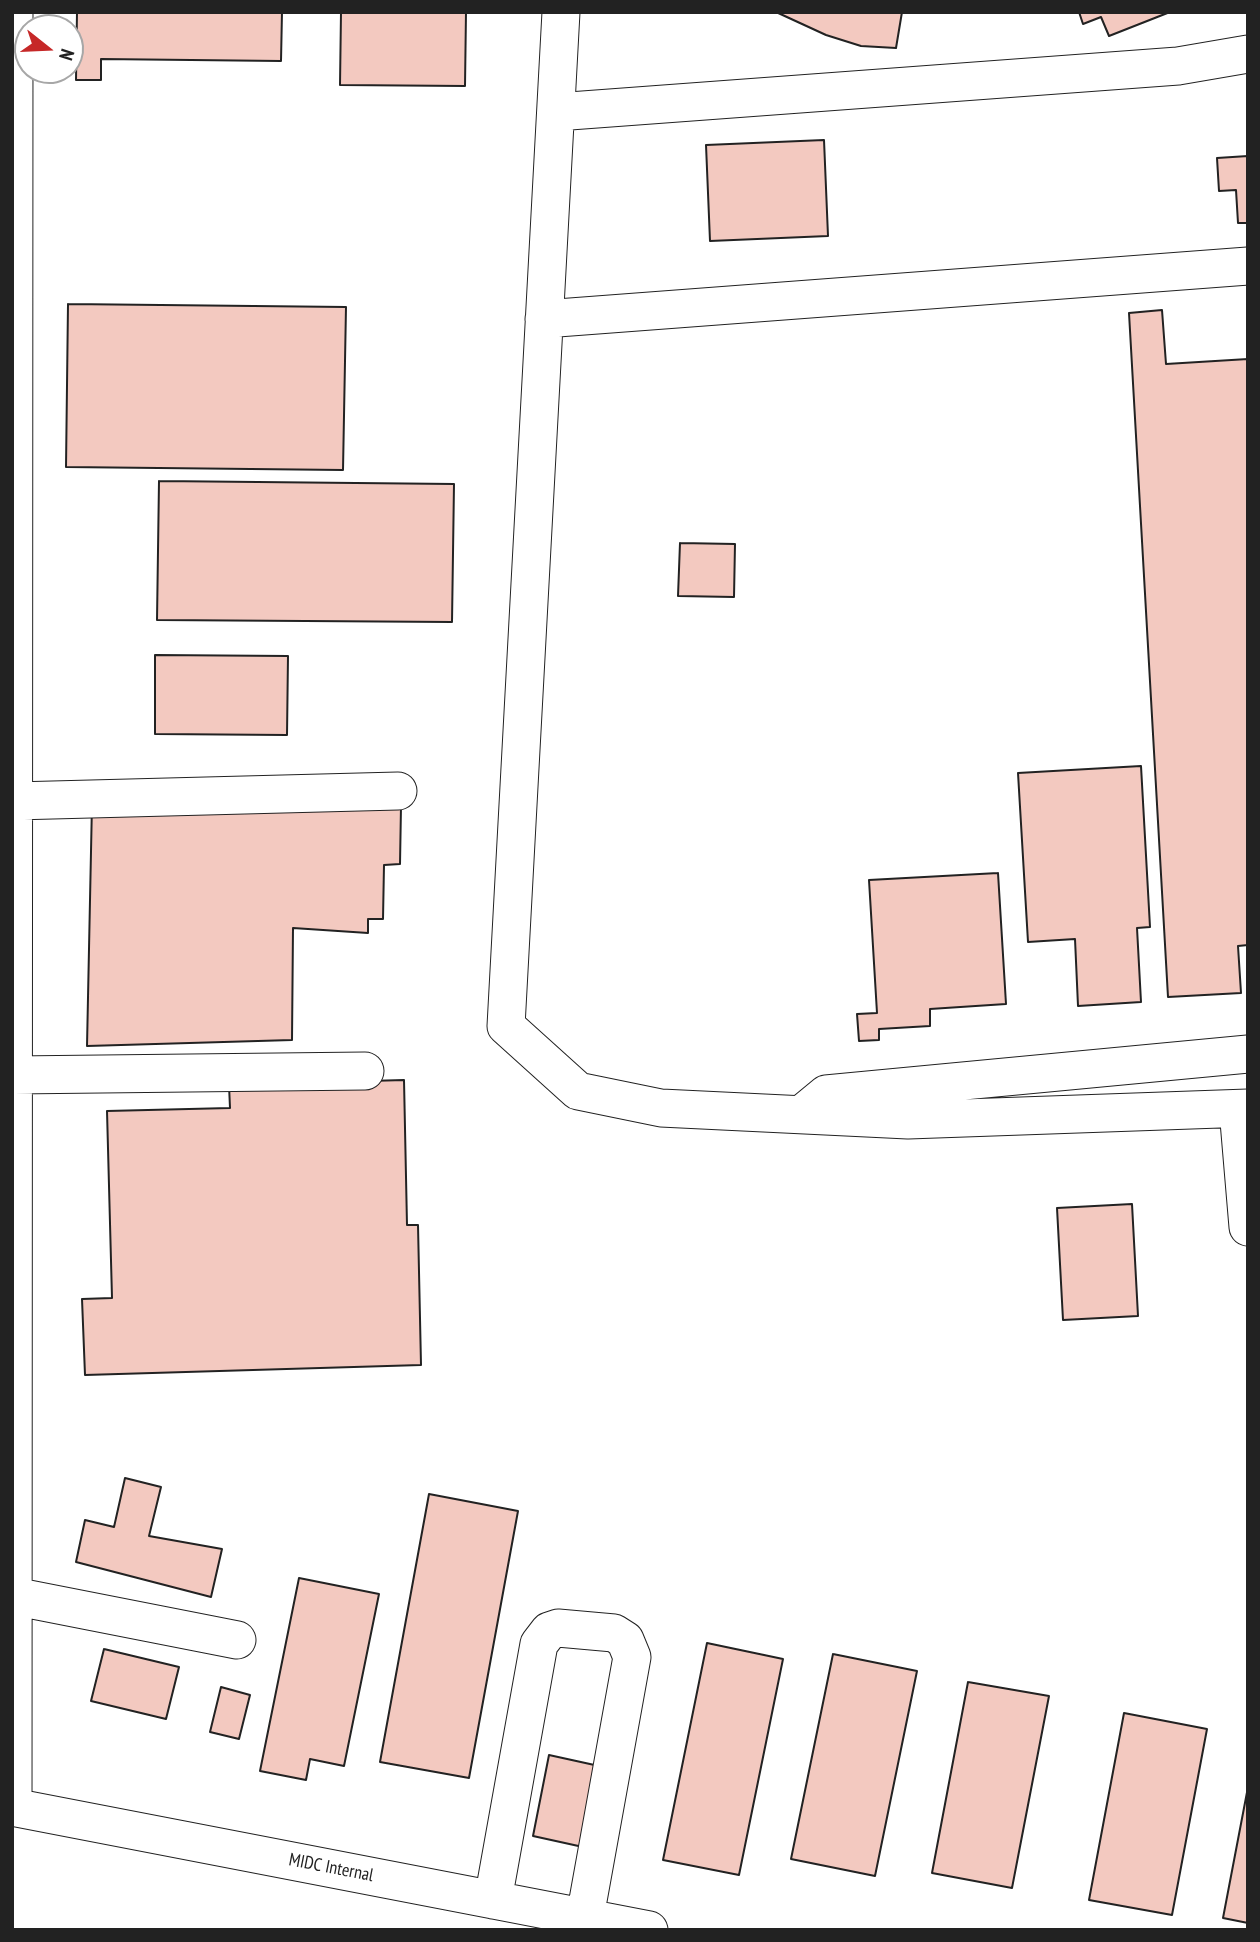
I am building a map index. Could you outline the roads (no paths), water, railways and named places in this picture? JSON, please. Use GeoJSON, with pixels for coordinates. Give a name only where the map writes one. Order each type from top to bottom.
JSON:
{"type":"FeatureCollection","features":[{"type":"Feature","properties":{"kind":"street"},"geometry":{"type":"LineString","coordinates":[[13,1807],[14,12]]}},
{"type":"Feature","properties":{"kind":"street"},"geometry":{"type":"LineString","coordinates":[[561,12],[506,1026],[578,1091],[661,1108],[908,1120],[1243,1108],[1248,1227]]}},
{"type":"Feature","properties":{"kind":"street"},"geometry":{"type":"LineString","coordinates":[[556,112],[1178,66],[1248,54]]}},
{"type":"Feature","properties":{"kind":"street"},"geometry":{"type":"LineString","coordinates":[[544,319],[1248,266]]}},
{"type":"Feature","properties":{"kind":"street"},"geometry":{"type":"LineString","coordinates":[[14,801],[398,792]]}},
{"type":"Feature","properties":{"kind":"street"},"geometry":{"type":"LineString","coordinates":[[800,1115],[826,1094],[1248,1054]]}},
{"type":"Feature","properties":{"kind":"street"},"geometry":{"type":"LineString","coordinates":[[14,1075],[365,1072]]}},
{"type":"Feature","properties":{"kind":"street"},"geometry":{"type":"LineString","coordinates":[[13,1596],[237,1640]]}},
{"type":"Feature","properties":{"kind":"street"},"geometry":{"type":"LineString","coordinates":[[493,1900],[538,1644],[549,1631],[558,1628],[614,1633],[625,1640],[632,1657],[585,1917]]}},
{"type":"Feature","properties":{"kind":"street","name":"MIDC Internal"},"geometry":{"type":"LineString","coordinates":[[13,1807],[649,1930]]}}]}
